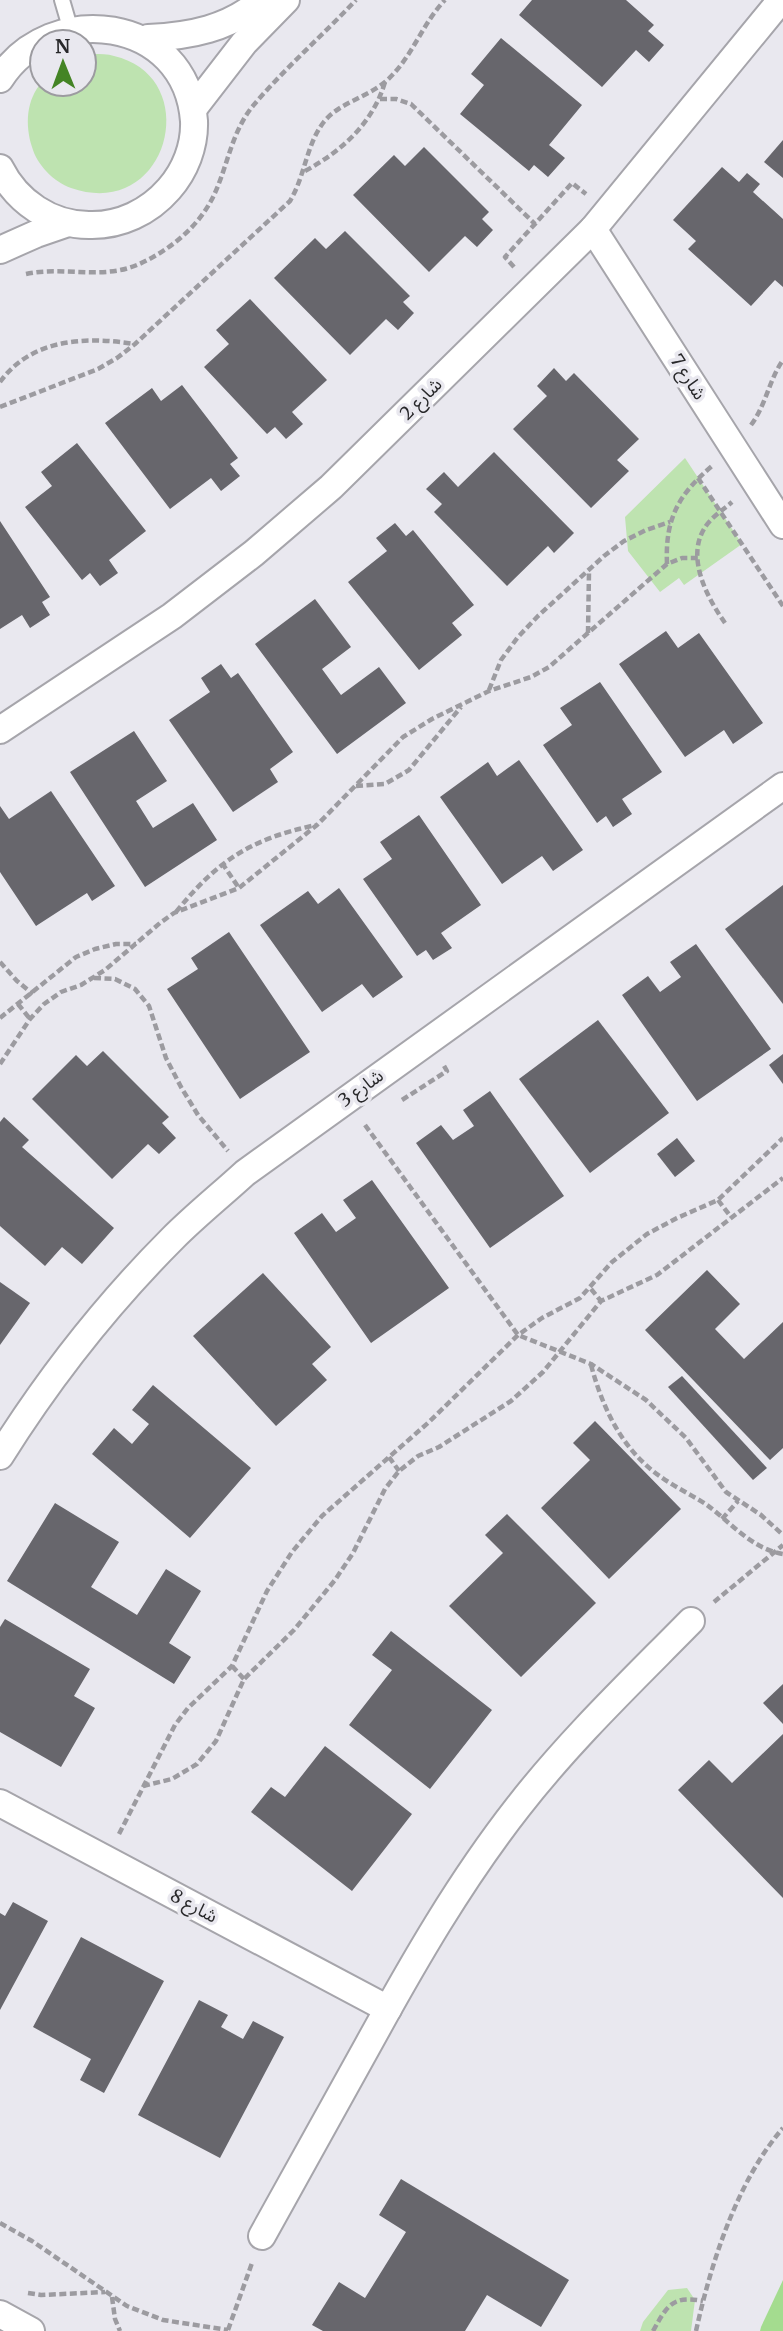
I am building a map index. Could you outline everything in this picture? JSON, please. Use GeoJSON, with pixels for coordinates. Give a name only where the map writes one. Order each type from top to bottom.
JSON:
{"type":"FeatureCollection","features":[{"type":"Feature","properties":{"kind":"street"},"geometry":{"type":"LineString","coordinates":[[148,38],[205,31],[240,16],[262,0]]}},
{"type":"Feature","properties":{"kind":"street"},"geometry":{"type":"LineString","coordinates":[[193,109],[244,43],[286,0]]}},
{"type":"Feature","properties":{"kind":"street","name":"شارع 2"},"geometry":{"type":"LineString","coordinates":[[0,730],[172,616],[254,554],[331,486],[600,220],[781,0]]}},
{"type":"Feature","properties":{"kind":"street"},"geometry":{"type":"LineString","coordinates":[[0,79],[13,58],[29,43],[48,31],[66,12],[90,22],[110,23],[148,38],[161,49],[182,76],[193,109],[194,129],[191,149],[174,184],[160,199],[135,215],[107,225],[68,223],[49,217],[17,194],[0,168]]}},
{"type":"Feature","properties":{"kind":"street","name":"شارع 7"},"geometry":{"type":"LineString","coordinates":[[600,220],[734,448],[783,525]]}},
{"type":"Feature","properties":{"kind":"street"},"geometry":{"type":"LineString","coordinates":[[0,250],[68,223]]}},
{"type":"Feature","properties":{"kind":"street","name":"شارع 3"},"geometry":{"type":"LineString","coordinates":[[0,1457],[32,1406],[99,1319],[174,1238],[245,1173],[783,786]]}},
{"type":"Feature","properties":{"kind":"street"},"geometry":{"type":"LineString","coordinates":[[262,2236],[440,1919],[517,1807],[561,1755],[691,1620]]}},
{"type":"Feature","properties":{"kind":"street","name":"شارع 8"},"geometry":{"type":"LineString","coordinates":[[0,1803],[388,2009]]}},
{"type":"Feature","properties":{"kind":"street"},"geometry":{"type":"LineString","coordinates":[[0,2314],[31,2331]]}},
{"type":"Feature","properties":{"kind":"path"},"geometry":{"type":"LineString","coordinates":[[0,407],[98,369],[135,344],[290,201],[304,172],[314,136],[325,120],[340,107],[385,82],[407,59],[445,0]]}},
{"type":"Feature","properties":{"kind":"path"},"geometry":{"type":"LineString","coordinates":[[304,172],[327,159],[361,128],[380,99],[385,82]]}},
{"type":"Feature","properties":{"kind":"path"},"geometry":{"type":"LineString","coordinates":[[380,99],[396,99],[411,104],[535,224]]}},
{"type":"Feature","properties":{"kind":"path"},"geometry":{"type":"LineString","coordinates":[[534,287],[505,257],[572,183],[600,220]]}},
{"type":"Feature","properties":{"kind":"path"},"geometry":{"type":"LineString","coordinates":[[0,382],[10,369],[32,352],[59,343],[109,340],[135,344]]}},
{"type":"Feature","properties":{"kind":"path"},"geometry":{"type":"LineString","coordinates":[[667,564],[666,538],[672,514],[698,478],[734,448],[763,407],[783,360]]}},
{"type":"Feature","properties":{"kind":"path"},"geometry":{"type":"LineString","coordinates":[[698,478],[783,606]]}},
{"type":"Feature","properties":{"kind":"path"},"geometry":{"type":"LineString","coordinates":[[725,623],[702,583],[698,543],[704,529],[720,512],[756,483]]}},
{"type":"Feature","properties":{"kind":"path"},"geometry":{"type":"LineString","coordinates":[[489,691],[502,660],[518,637],[624,541],[670,522]]}},
{"type":"Feature","properties":{"kind":"path"},"geometry":{"type":"LineString","coordinates":[[0,1064],[30,1019],[44,1004],[117,962],[160,923],[174,914],[239,888],[317,825],[403,737],[432,719],[489,691],[531,677],[549,667],[667,564],[682,558],[699,558]]}},
{"type":"Feature","properties":{"kind":"path"},"geometry":{"type":"LineString","coordinates":[[587,633],[589,571]]}},
{"type":"Feature","properties":{"kind":"path"},"geometry":{"type":"LineString","coordinates":[[355,786],[385,784],[409,770],[463,704]]}},
{"type":"Feature","properties":{"kind":"path"},"geometry":{"type":"LineString","coordinates":[[174,914],[196,886],[222,863],[251,845],[283,832],[317,825]]}},
{"type":"Feature","properties":{"kind":"path"},"geometry":{"type":"LineString","coordinates":[[222,863],[239,888]]}},
{"type":"Feature","properties":{"kind":"path"},"geometry":{"type":"LineString","coordinates":[[0,1018],[76,957],[116,944],[137,944]]}},
{"type":"Feature","properties":{"kind":"path"},"geometry":{"type":"LineString","coordinates":[[0,962],[33,994]]}},
{"type":"Feature","properties":{"kind":"path"},"geometry":{"type":"LineString","coordinates":[[93,978],[116,979],[135,989],[149,1006],[166,1058],[181,1087],[198,1115],[245,1173]]}},
{"type":"Feature","properties":{"kind":"path"},"geometry":{"type":"LineString","coordinates":[[18,1003],[30,1019]]}},
{"type":"Feature","properties":{"kind":"path"},"geometry":{"type":"LineString","coordinates":[[365,1125],[518,1335],[591,1364],[646,1400],[686,1438],[726,1492],[761,1515],[783,1535]]}},
{"type":"Feature","properties":{"kind":"path"},"geometry":{"type":"LineString","coordinates":[[106,1859],[175,1725],[188,1708],[232,1666],[267,1591],[292,1552],[322,1516],[429,1422],[518,1335],[542,1318],[580,1298],[591,1289],[612,1262],[647,1234],[718,1200],[783,1138]]}},
{"type":"Feature","properties":{"kind":"path"},"geometry":{"type":"LineString","coordinates":[[143,1786],[172,1779],[197,1764],[216,1741],[244,1679],[294,1630],[335,1580],[353,1553],[385,1489],[399,1471],[418,1456],[439,1447],[511,1401],[543,1372],[601,1301],[657,1275],[783,1178]]}},
{"type":"Feature","properties":{"kind":"path"},"geometry":{"type":"LineString","coordinates":[[718,1200],[731,1217]]}},
{"type":"Feature","properties":{"kind":"path"},"geometry":{"type":"LineString","coordinates":[[591,1289],[601,1301]]}},
{"type":"Feature","properties":{"kind":"path"},"geometry":{"type":"LineString","coordinates":[[591,1364],[599,1397],[614,1427],[634,1454],[659,1476],[708,1506],[743,1536],[783,1554]]}},
{"type":"Feature","properties":{"kind":"path"},"geometry":{"type":"LineString","coordinates":[[389,1457],[399,1471]]}},
{"type":"Feature","properties":{"kind":"path"},"geometry":{"type":"LineString","coordinates":[[722,1519],[738,1501]]}},
{"type":"Feature","properties":{"kind":"path"},"geometry":{"type":"LineString","coordinates":[[691,1620],[783,1545]]}},
{"type":"Feature","properties":{"kind":"path"},"geometry":{"type":"LineString","coordinates":[[232,1666],[244,1679]]}},
{"type":"Feature","properties":{"kind":"path"},"geometry":{"type":"LineString","coordinates":[[696,2331],[703,2301],[735,2206],[754,2169],[783,2128]]}},
{"type":"Feature","properties":{"kind":"path"},"geometry":{"type":"LineString","coordinates":[[0,2222],[127,2306],[163,2320],[228,2330],[262,2236]]}},
{"type":"Feature","properties":{"kind":"path"},"geometry":{"type":"LineString","coordinates":[[22,2292],[41,2295],[106,2292]]}},
{"type":"Feature","properties":{"kind":"path"},"geometry":{"type":"LineString","coordinates":[[112,2296],[114,2319],[120,2331]]}},
{"type":"Feature","properties":{"kind":"path"},"geometry":{"type":"LineString","coordinates":[[653,2331],[671,2304],[686,2298],[703,2301]]}},
{"type":"Feature","properties":{"kind":"shaded area"},"geometry":{"type":"Polygon","coordinates":[[[98,54],[114,56],[142,69],[159,90],[166,116],[163,143],[152,167],[132,185],[105,193],[71,188],[53,177],[34,154],[28,130],[33,98],[98,98],[98,54]]]}},
{"type":"Feature","properties":{"kind":"shaded area"},"geometry":{"type":"Polygon","coordinates":[[[685,458],[742,544],[684,585],[679,578],[660,592],[628,551],[625,517],[685,458]]]}},
{"type":"Feature","properties":{"kind":"shaded area"},"geometry":{"type":"Polygon","coordinates":[[[783,2280],[783,2331],[760,2331],[761,2327],[783,2280]]]}},
{"type":"Feature","properties":{"kind":"shaded area"},"geometry":{"type":"Polygon","coordinates":[[[687,2288],[695,2300],[691,2331],[640,2331],[643,2322],[668,2290],[687,2288]]]}},
{"type":"Feature","properties":{"kind":"building"},"geometry":{"type":"Polygon","coordinates":[[[532,0],[626,0],[654,25],[648,31],[664,45],[649,62],[636,50],[602,87],[519,15],[532,0]]]}},
{"type":"Feature","properties":{"kind":"building"},"geometry":{"type":"Polygon","coordinates":[[[501,38],[582,105],[549,145],[565,158],[548,177],[534,165],[529,171],[460,114],[484,85],[471,74],[501,38]]]}},
{"type":"Feature","properties":{"kind":"building"},"geometry":{"type":"Polygon","coordinates":[[[783,140],[783,178],[764,162],[783,140]]]}},
{"type":"Feature","properties":{"kind":"building"},"geometry":{"type":"Polygon","coordinates":[[[424,147],[489,212],[482,219],[493,230],[477,247],[465,236],[429,272],[353,195],[394,155],[405,166],[424,147]]]}},
{"type":"Feature","properties":{"kind":"building"},"geometry":{"type":"Polygon","coordinates":[[[722,167],[739,182],[747,173],[760,184],[753,192],[783,219],[783,287],[775,280],[751,306],[688,249],[696,241],[673,220],[722,167]]]}},
{"type":"Feature","properties":{"kind":"building"},"geometry":{"type":"Polygon","coordinates":[[[345,231],[410,296],[403,302],[414,313],[398,330],[386,319],[350,355],[274,278],[315,238],[326,249],[345,231]]]}},
{"type":"Feature","properties":{"kind":"building"},"geometry":{"type":"Polygon","coordinates":[[[250,299],[327,380],[292,412],[303,424],[286,439],[275,427],[267,434],[204,367],[229,344],[216,330],[250,299]]]}},
{"type":"Feature","properties":{"kind":"building"},"geometry":{"type":"Polygon","coordinates":[[[554,368],[566,381],[574,373],[639,439],[617,460],[629,471],[591,508],[513,429],[547,396],[537,386],[554,368]]]}},
{"type":"Feature","properties":{"kind":"building"},"geometry":{"type":"Polygon","coordinates":[[[182,385],[238,458],[230,464],[240,476],[221,491],[211,478],[170,509],[105,423],[152,388],[161,401],[182,385]]]}},
{"type":"Feature","properties":{"kind":"building"},"geometry":{"type":"Polygon","coordinates":[[[77,443],[146,531],[109,560],[118,573],[100,586],[90,573],[82,580],[25,507],[52,486],[41,472],[77,443]]]}},
{"type":"Feature","properties":{"kind":"building"},"geometry":{"type":"Polygon","coordinates":[[[494,452],[574,533],[554,553],[548,546],[507,586],[434,512],[442,504],[426,489],[444,472],[458,487],[494,452]]]}},
{"type":"Feature","properties":{"kind":"building"},"geometry":{"type":"Polygon","coordinates":[[[0,521],[50,597],[42,602],[50,615],[30,628],[22,615],[0,629],[0,521]]]}},
{"type":"Feature","properties":{"kind":"building"},"geometry":{"type":"Polygon","coordinates":[[[395,523],[406,536],[413,530],[474,605],[452,623],[462,635],[419,670],[348,582],[387,551],[376,538],[395,523]]]}},
{"type":"Feature","properties":{"kind":"building"},"geometry":{"type":"Polygon","coordinates":[[[315,599],[351,647],[322,669],[341,695],[379,667],[406,703],[337,754],[255,644],[315,599]]]}},
{"type":"Feature","properties":{"kind":"building"},"geometry":{"type":"Polygon","coordinates":[[[666,631],[678,648],[699,633],[763,723],[733,744],[724,730],[685,757],[619,664],[666,631]]]}},
{"type":"Feature","properties":{"kind":"building"},"geometry":{"type":"Polygon","coordinates":[[[221,664],[231,678],[238,673],[293,752],[270,769],[278,782],[233,812],[169,720],[210,692],[201,678],[221,664]]]}},
{"type":"Feature","properties":{"kind":"building"},"geometry":{"type":"Polygon","coordinates":[[[600,682],[662,772],[622,799],[632,814],[613,827],[606,816],[597,823],[543,745],[572,725],[560,708],[600,682]]]}},
{"type":"Feature","properties":{"kind":"building"},"geometry":{"type":"Polygon","coordinates":[[[134,731],[167,781],[136,801],[153,828],[193,803],[217,840],[145,887],[70,772],[134,731]]]}},
{"type":"Feature","properties":{"kind":"building"},"geometry":{"type":"Polygon","coordinates":[[[519,760],[583,850],[553,871],[542,856],[502,884],[440,797],[488,762],[497,776],[519,760]]]}},
{"type":"Feature","properties":{"kind":"building"},"geometry":{"type":"Polygon","coordinates":[[[51,791],[115,886],[92,901],[87,893],[36,926],[0,872],[0,806],[9,819],[51,791]]]}},
{"type":"Feature","properties":{"kind":"building"},"geometry":{"type":"Polygon","coordinates":[[[419,815],[481,905],[441,933],[452,948],[433,960],[426,950],[417,956],[363,879],[392,859],[380,842],[419,815]]]}},
{"type":"Feature","properties":{"kind":"building"},"geometry":{"type":"Polygon","coordinates":[[[783,885],[783,1004],[725,929],[783,885]]]}},
{"type":"Feature","properties":{"kind":"building"},"geometry":{"type":"Polygon","coordinates":[[[339,888],[403,977],[373,998],[362,984],[322,1012],[260,925],[308,891],[318,904],[339,888]]]}},
{"type":"Feature","properties":{"kind":"building"},"geometry":{"type":"Polygon","coordinates":[[[229,932],[310,1052],[240,1099],[167,989],[198,969],[191,958],[229,932]]]}},
{"type":"Feature","properties":{"kind":"building"},"geometry":{"type":"Polygon","coordinates":[[[696,944],[771,1049],[697,1101],[622,995],[648,976],[660,992],[681,977],[670,962],[696,944]]]}},
{"type":"Feature","properties":{"kind":"building"},"geometry":{"type":"Polygon","coordinates":[[[598,1020],[669,1113],[590,1173],[519,1079],[598,1020]]]}},
{"type":"Feature","properties":{"kind":"building"},"geometry":{"type":"Polygon","coordinates":[[[103,1051],[169,1117],[162,1123],[176,1138],[159,1154],[148,1144],[112,1179],[32,1099],[76,1055],[87,1066],[103,1051]]]}},
{"type":"Feature","properties":{"kind":"building"},"geometry":{"type":"Polygon","coordinates":[[[783,1054],[783,1084],[769,1065],[783,1054]]]}},
{"type":"Feature","properties":{"kind":"building"},"geometry":{"type":"Polygon","coordinates":[[[490,1091],[564,1196],[490,1248],[416,1143],[441,1125],[453,1140],[474,1126],[463,1110],[490,1091]]]}},
{"type":"Feature","properties":{"kind":"building"},"geometry":{"type":"Polygon","coordinates":[[[4,1117],[29,1140],[22,1147],[114,1228],[82,1264],[62,1247],[45,1266],[0,1226],[0,1122],[4,1117]]]}},
{"type":"Feature","properties":{"kind":"building"},"geometry":{"type":"Polygon","coordinates":[[[677,1138],[695,1161],[675,1177],[657,1154],[677,1138]]]}},
{"type":"Feature","properties":{"kind":"building"},"geometry":{"type":"Polygon","coordinates":[[[372,1180],[449,1288],[371,1343],[294,1233],[322,1213],[336,1232],[356,1218],[343,1200],[372,1180]]]}},
{"type":"Feature","properties":{"kind":"building"},"geometry":{"type":"Polygon","coordinates":[[[707,1270],[740,1304],[715,1329],[744,1359],[783,1322],[783,1448],[770,1460],[645,1330],[707,1270]]]}},
{"type":"Feature","properties":{"kind":"building"},"geometry":{"type":"Polygon","coordinates":[[[263,1273],[331,1347],[312,1364],[327,1380],[276,1426],[193,1336],[263,1273]]]}},
{"type":"Feature","properties":{"kind":"building"},"geometry":{"type":"Polygon","coordinates":[[[0,1282],[30,1303],[0,1345],[0,1282]]]}},
{"type":"Feature","properties":{"kind":"building"},"geometry":{"type":"Polygon","coordinates":[[[682,1376],[767,1468],[753,1480],[668,1387],[682,1376]]]}},
{"type":"Feature","properties":{"kind":"building"},"geometry":{"type":"Polygon","coordinates":[[[153,1385],[251,1468],[190,1538],[92,1454],[114,1428],[132,1444],[149,1424],[132,1410],[153,1385]]]}},
{"type":"Feature","properties":{"kind":"building"},"geometry":{"type":"Polygon","coordinates":[[[595,1421],[681,1509],[609,1579],[541,1508],[590,1460],[573,1443],[595,1421]]]}},
{"type":"Feature","properties":{"kind":"building"},"geometry":{"type":"Polygon","coordinates":[[[55,1503],[119,1542],[91,1587],[137,1615],[166,1569],[201,1591],[169,1643],[191,1657],[174,1684],[7,1581],[55,1503]]]}},
{"type":"Feature","properties":{"kind":"building"},"geometry":{"type":"Polygon","coordinates":[[[507,1514],[596,1603],[521,1677],[449,1606],[503,1553],[485,1535],[507,1514]]]}},
{"type":"Feature","properties":{"kind":"building"},"geometry":{"type":"Polygon","coordinates":[[[5,1619],[90,1669],[74,1696],[95,1708],[61,1767],[0,1732],[0,1627],[5,1619]]]}},
{"type":"Feature","properties":{"kind":"building"},"geometry":{"type":"Polygon","coordinates":[[[391,1631],[492,1710],[430,1789],[349,1725],[392,1670],[372,1655],[391,1631]]]}},
{"type":"Feature","properties":{"kind":"building"},"geometry":{"type":"Polygon","coordinates":[[[783,1684],[783,1724],[763,1703],[783,1684]]]}},
{"type":"Feature","properties":{"kind":"building"},"geometry":{"type":"Polygon","coordinates":[[[783,1734],[783,1898],[678,1790],[709,1760],[732,1783],[783,1734]]]}},
{"type":"Feature","properties":{"kind":"building"},"geometry":{"type":"Polygon","coordinates":[[[325,1746],[412,1814],[352,1891],[251,1812],[271,1787],[285,1797],[325,1746]]]}},
{"type":"Feature","properties":{"kind":"building"},"geometry":{"type":"Polygon","coordinates":[[[13,1902],[48,1921],[0,2010],[0,1913],[5,1916],[13,1902]]]}},
{"type":"Feature","properties":{"kind":"building"},"geometry":{"type":"Polygon","coordinates":[[[81,1937],[164,1981],[104,2093],[80,2080],[91,2059],[33,2027],[81,1937]]]}},
{"type":"Feature","properties":{"kind":"building"},"geometry":{"type":"Polygon","coordinates":[[[199,2000],[228,2015],[221,2027],[243,2039],[253,2021],[284,2037],[220,2158],[138,2115],[199,2000]]]}},
{"type":"Feature","properties":{"kind":"building"},"geometry":{"type":"Polygon","coordinates":[[[401,2179],[569,2280],[541,2327],[487,2295],[465,2331],[323,2331],[312,2325],[339,2282],[365,2298],[406,2232],[379,2215],[401,2179]]]}}]}
